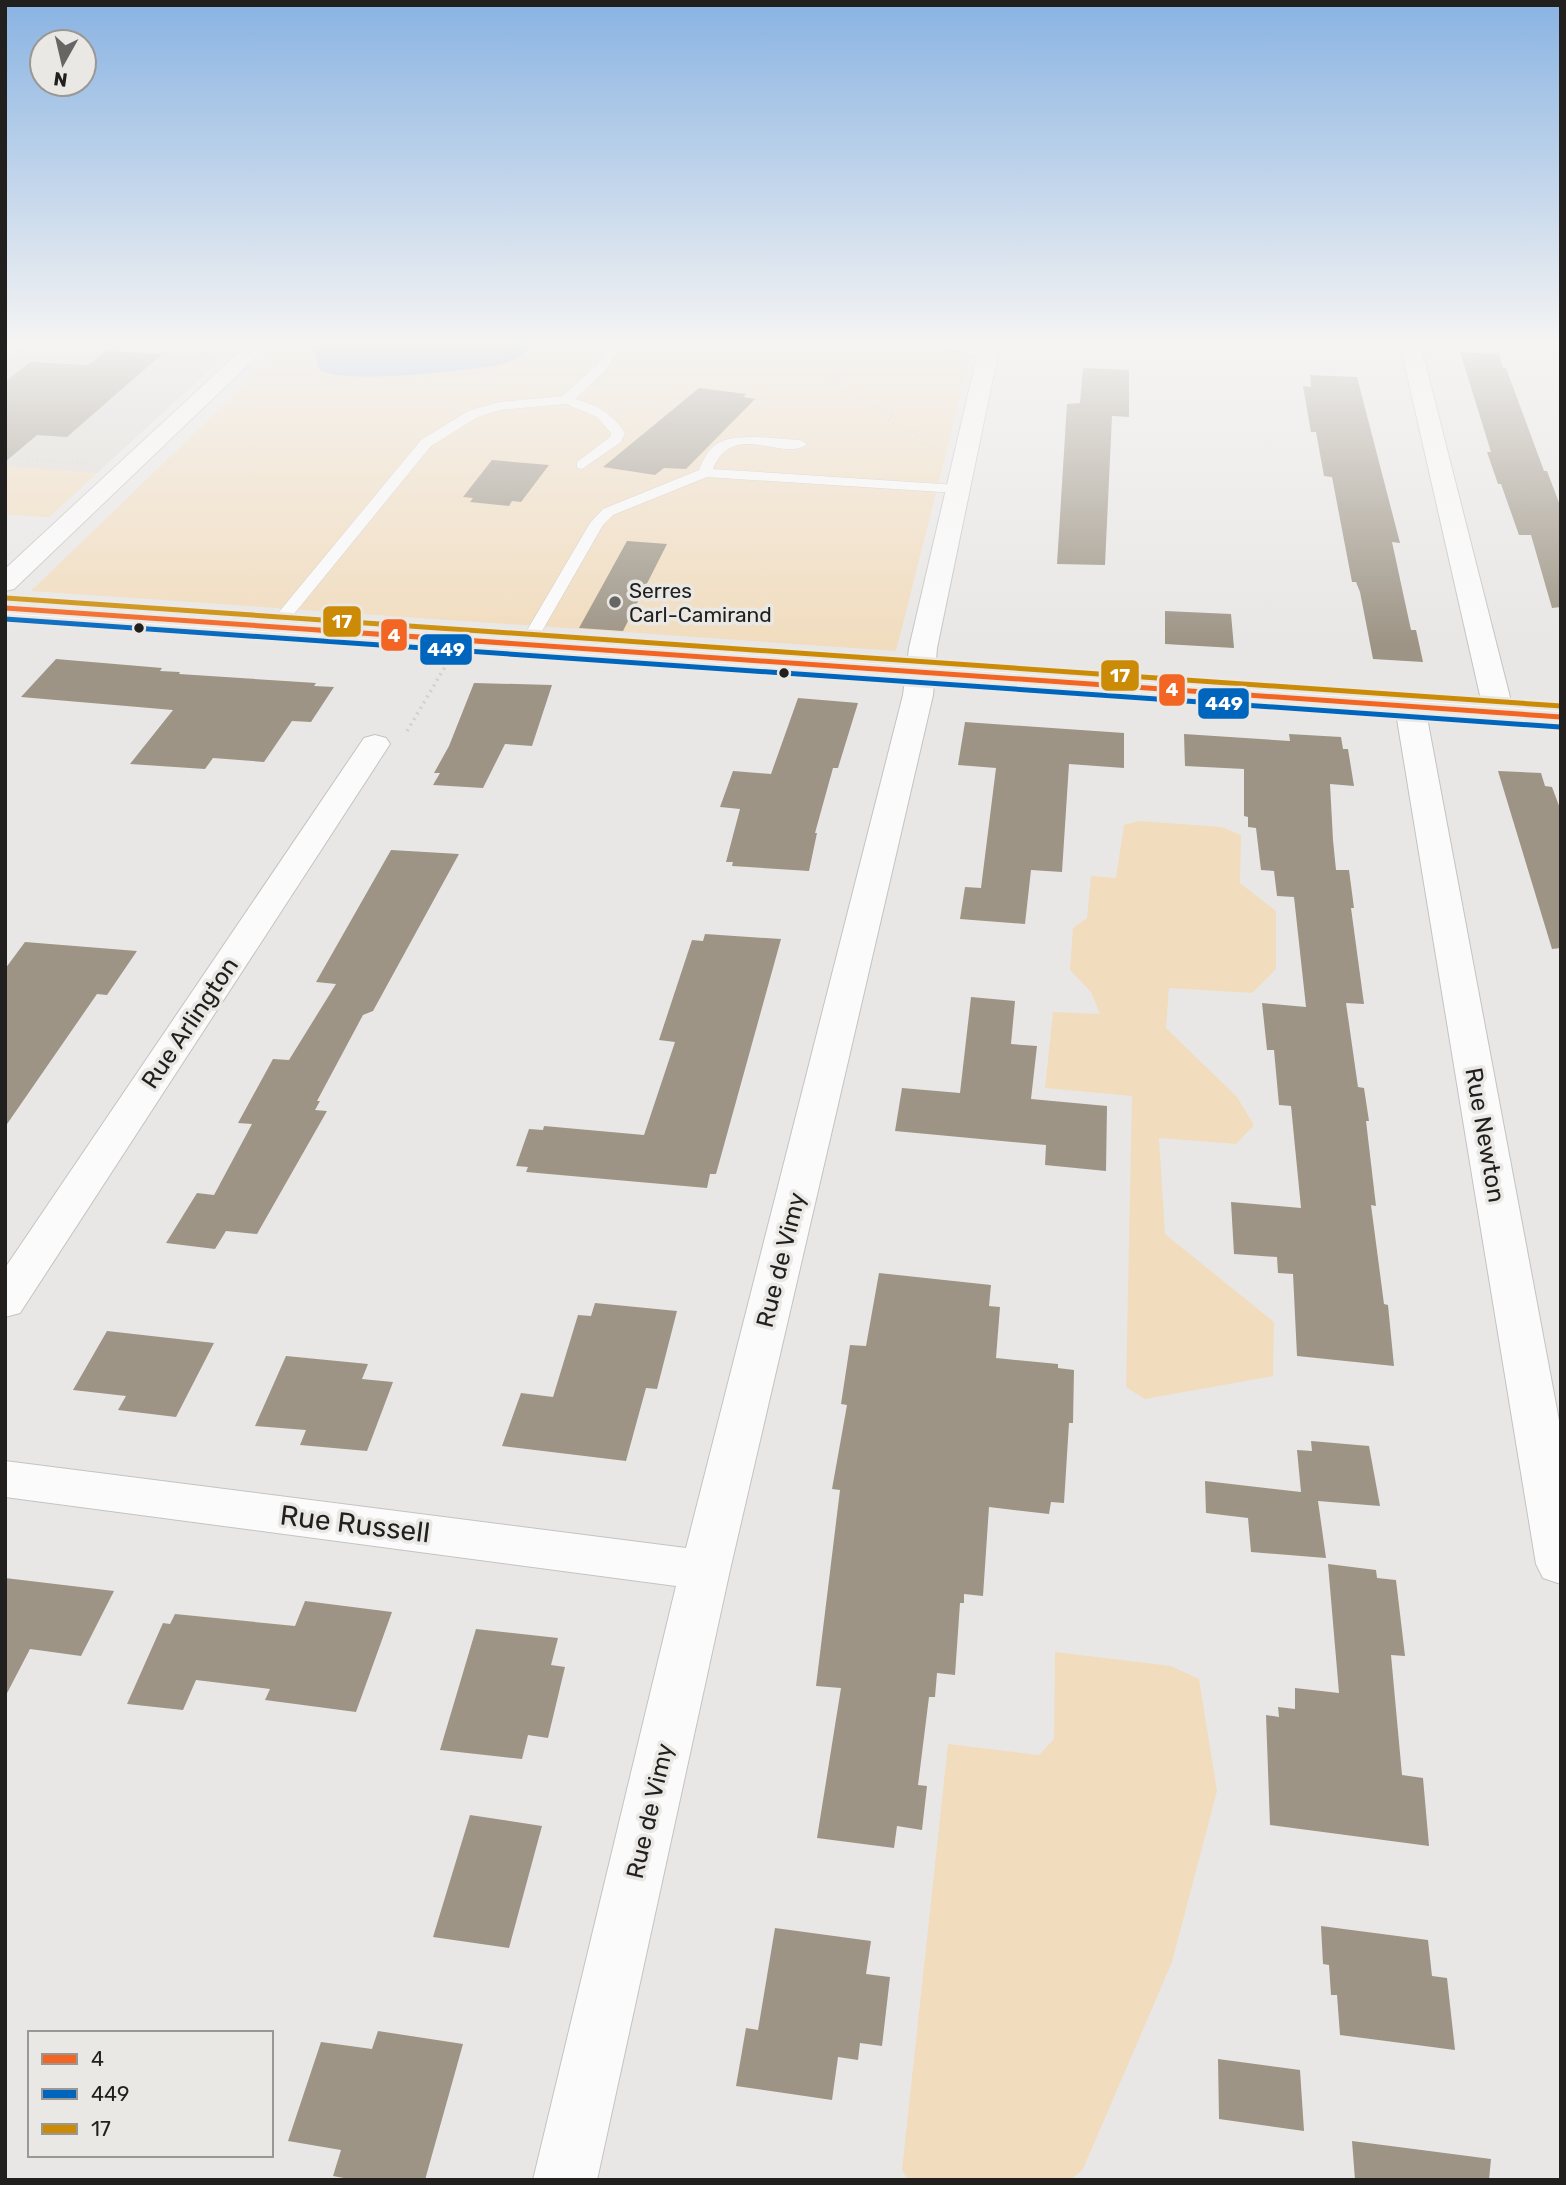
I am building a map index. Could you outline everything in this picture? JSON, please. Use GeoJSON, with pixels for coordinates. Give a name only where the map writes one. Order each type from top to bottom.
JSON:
{"type":"FeatureCollection","features":[{"type":"Feature","properties":{"kind":"street"},"geometry":{"type":"LineString","coordinates":[[5,583],[157,441]]}},
{"type":"Feature","properties":{"kind":"street","name":"Rue de Vimy"},"geometry":{"type":"LineString","coordinates":[[565,2180],[705,1570],[918,695],[923,648],[968,441]]}},
{"type":"Feature","properties":{"kind":"street"},"geometry":{"type":"LineString","coordinates":[[1434,441],[1499,713]]}},
{"type":"Feature","properties":{"kind":"street"},"geometry":{"type":"LineString","coordinates":[[5,608],[1561,717]]}},
{"type":"Feature","properties":{"kind":"street","name":"Rue Newton"},"geometry":{"type":"LineString","coordinates":[[1410,707],[1561,1564]]}},
{"type":"Feature","properties":{"kind":"street","name":"Rue Arlington"},"geometry":{"type":"LineString","coordinates":[[5,1302],[375,744]]}},
{"type":"Feature","properties":{"kind":"street","name":"Rue Russell"},"geometry":{"type":"LineString","coordinates":[[5,1479],[705,1570]]}},
{"type":"Feature","properties":{"kind":"lane"},"geometry":{"type":"LineString","coordinates":[[275,627],[429,441]]}},
{"type":"Feature","properties":{"kind":"lane"},"geometry":{"type":"LineString","coordinates":[[582,466],[613,441]]}},
{"type":"Feature","properties":{"kind":"lane"},"geometry":{"type":"LineString","coordinates":[[705,473],[716,450],[722,445],[746,442],[800,444]]}},
{"type":"Feature","properties":{"kind":"lane"},"geometry":{"type":"LineString","coordinates":[[527,644],[597,523],[620,506],[705,473],[957,489]]}},
{"type":"Feature","properties":{"kind":"path"},"geometry":{"type":"LineString","coordinates":[[914,441],[939,450],[965,452]]}},
{"type":"Feature","properties":{"kind":"path"},"geometry":{"type":"LineString","coordinates":[[5,458],[130,466]]}},
{"type":"Feature","properties":{"kind":"path"},"geometry":{"type":"LineString","coordinates":[[375,744],[398,745],[462,640]]}},
{"type":"Feature","properties":{"kind":"shaded area"},"geometry":{"type":"Polygon","coordinates":[[[5,441],[132,441],[49,517],[5,514],[5,441]]]}},
{"type":"Feature","properties":{"kind":"shaded area"},"geometry":{"type":"Polygon","coordinates":[[[186,441],[949,441],[896,651],[31,591],[186,441]]]}},
{"type":"Feature","properties":{"kind":"shaded area"},"geometry":{"type":"Polygon","coordinates":[[[5,466],[97,473],[49,517],[5,514],[5,466]]]}},
{"type":"Feature","properties":{"kind":"shaded area"},"geometry":{"type":"Polygon","coordinates":[[[1139,821],[1222,827],[1241,835],[1240,883],[1276,911],[1276,969],[1252,993],[1169,988],[1166,1028],[1237,1097],[1254,1125],[1236,1144],[1159,1138],[1165,1234],[1274,1322],[1273,1376],[1145,1399],[1126,1387],[1132,1096],[1045,1088],[1053,1012],[1100,1014],[1091,992],[1070,970],[1073,928],[1087,918],[1091,876],[1116,878],[1124,825],[1139,821]]]}},
{"type":"Feature","properties":{"kind":"shaded area"},"geometry":{"type":"Polygon","coordinates":[[[1055,1652],[1171,1666],[1199,1679],[1217,1791],[1172,1962],[1083,2169],[1071,2180],[908,2180],[902,2170],[948,1744],[1039,1755],[1054,1739],[1055,1652]]]}},
{"type":"Feature","properties":{"kind":"building"},"geometry":{"type":"Polygon","coordinates":[[[5,441],[30,441],[5,462],[5,441]]]}},
{"type":"Feature","properties":{"kind":"building"},"geometry":{"type":"Polygon","coordinates":[[[635,441],[714,441],[686,469],[664,468],[655,475],[603,467],[635,441]]]}},
{"type":"Feature","properties":{"kind":"building"},"geometry":{"type":"Polygon","coordinates":[[[1065,441],[1111,441],[1105,565],[1057,564],[1065,441]]]}},
{"type":"Feature","properties":{"kind":"building"},"geometry":{"type":"Polygon","coordinates":[[[1318,441],[1374,441],[1400,543],[1392,542],[1411,630],[1416,630],[1423,662],[1373,659],[1360,592],[1356,582],[1352,582],[1332,477],[1324,476],[1318,441]]]}},
{"type":"Feature","properties":{"kind":"building"},"geometry":{"type":"Polygon","coordinates":[[[1488,441],[1533,441],[1544,471],[1547,471],[1561,508],[1561,607],[1552,608],[1531,535],[1519,535],[1487,452],[1491,452],[1488,441]]]}},
{"type":"Feature","properties":{"kind":"building"},"geometry":{"type":"Polygon","coordinates":[[[492,460],[549,465],[521,502],[512,501],[509,506],[470,502],[473,498],[463,497],[492,460]]]}},
{"type":"Feature","properties":{"kind":"building","name":"Serres Carl-Camirand"},"geometry":{"type":"Polygon","coordinates":[[[627,541],[667,544],[623,631],[579,628],[627,541]]]}},
{"type":"Feature","properties":{"kind":"building"},"geometry":{"type":"Polygon","coordinates":[[[1165,611],[1231,614],[1234,648],[1165,644],[1165,611]]]}},
{"type":"Feature","properties":{"kind":"building"},"geometry":{"type":"Polygon","coordinates":[[[56,659],[162,668],[160,671],[180,672],[179,674],[316,683],[314,686],[334,687],[311,722],[292,721],[264,762],[213,758],[205,769],[130,764],[173,710],[21,697],[56,659]]]}},
{"type":"Feature","properties":{"kind":"building"},"geometry":{"type":"Polygon","coordinates":[[[474,683],[552,685],[532,746],[505,744],[483,788],[433,785],[440,773],[434,773],[449,746],[474,683]]]}},
{"type":"Feature","properties":{"kind":"building"},"geometry":{"type":"Polygon","coordinates":[[[798,698],[858,703],[838,768],[833,768],[815,833],[809,871],[732,866],[733,862],[726,862],[740,809],[720,807],[733,771],[771,774],[798,698]]]}},
{"type":"Feature","properties":{"kind":"building"},"geometry":{"type":"Polygon","coordinates":[[[965,722],[1124,733],[1124,768],[1069,764],[1062,872],[1031,870],[1025,924],[960,919],[965,887],[981,888],[996,768],[958,765],[965,722]]]}},
{"type":"Feature","properties":{"kind":"building"},"geometry":{"type":"Polygon","coordinates":[[[1184,734],[1290,741],[1289,734],[1341,737],[1343,749],[1348,749],[1354,786],[1330,784],[1333,840],[1336,870],[1349,870],[1354,908],[1351,908],[1364,1004],[1346,1003],[1358,1087],[1364,1088],[1369,1121],[1366,1121],[1376,1206],[1371,1205],[1384,1304],[1388,1305],[1394,1366],[1297,1356],[1293,1274],[1278,1273],[1277,1257],[1234,1254],[1231,1202],[1301,1208],[1291,1106],[1279,1105],[1274,1050],[1267,1050],[1262,1003],[1306,1007],[1294,897],[1277,896],[1274,871],[1261,870],[1256,828],[1248,827],[1248,817],[1244,816],[1244,769],[1185,766],[1184,734]]]}},
{"type":"Feature","properties":{"kind":"building"},"geometry":{"type":"Polygon","coordinates":[[[1498,771],[1541,773],[1545,786],[1552,787],[1561,811],[1561,948],[1552,949],[1498,771]]]}},
{"type":"Feature","properties":{"kind":"building"},"geometry":{"type":"Polygon","coordinates":[[[391,850],[459,854],[373,1011],[363,1015],[317,1101],[320,1101],[315,1110],[327,1111],[257,1234],[226,1231],[215,1249],[166,1243],[197,1193],[214,1195],[252,1124],[238,1123],[273,1059],[289,1060],[336,984],[316,982],[391,850]]]}},
{"type":"Feature","properties":{"kind":"building"},"geometry":{"type":"Polygon","coordinates":[[[705,934],[781,939],[716,1174],[710,1174],[707,1188],[526,1172],[528,1167],[516,1166],[529,1129],[543,1130],[544,1126],[644,1135],[675,1042],[659,1040],[692,940],[703,941],[705,934]]]}},
{"type":"Feature","properties":{"kind":"building"},"geometry":{"type":"Polygon","coordinates":[[[25,942],[137,951],[107,995],[97,994],[5,1127],[5,969],[25,942]]]}},
{"type":"Feature","properties":{"kind":"building"},"geometry":{"type":"Polygon","coordinates":[[[971,997],[1015,1001],[1011,1044],[1037,1046],[1031,1099],[1107,1106],[1106,1171],[1045,1165],[1046,1145],[895,1131],[902,1088],[960,1093],[971,997]]]}},
{"type":"Feature","properties":{"kind":"building"},"geometry":{"type":"Polygon","coordinates":[[[879,1273],[991,1285],[989,1306],[1000,1307],[996,1358],[1058,1364],[1058,1368],[1074,1370],[1073,1423],[1069,1423],[1064,1503],[1051,1502],[1049,1514],[989,1507],[983,1596],[964,1594],[964,1603],[960,1603],[955,1675],[937,1673],[935,1697],[929,1697],[918,1785],[927,1786],[922,1830],[897,1826],[894,1848],[817,1838],[841,1688],[816,1686],[840,1490],[832,1489],[847,1405],[841,1404],[850,1345],[866,1346],[879,1273]]]}},
{"type":"Feature","properties":{"kind":"building"},"geometry":{"type":"Polygon","coordinates":[[[595,1303],[677,1311],[657,1389],[646,1388],[626,1461],[502,1446],[521,1393],[553,1397],[578,1315],[591,1316],[595,1303]]]}},
{"type":"Feature","properties":{"kind":"building"},"geometry":{"type":"Polygon","coordinates":[[[107,1331],[214,1343],[176,1417],[118,1410],[126,1396],[73,1390],[107,1331]]]}},
{"type":"Feature","properties":{"kind":"building"},"geometry":{"type":"Polygon","coordinates":[[[286,1356],[368,1364],[362,1379],[393,1382],[367,1451],[300,1445],[306,1430],[255,1426],[286,1356]]]}},
{"type":"Feature","properties":{"kind":"building"},"geometry":{"type":"Polygon","coordinates":[[[1311,1441],[1369,1446],[1380,1506],[1318,1501],[1326,1558],[1251,1552],[1248,1518],[1206,1513],[1205,1481],[1301,1492],[1297,1450],[1312,1451],[1311,1441]]]}},
{"type":"Feature","properties":{"kind":"building"},"geometry":{"type":"Polygon","coordinates":[[[1328,1564],[1376,1570],[1377,1578],[1396,1580],[1405,1656],[1391,1655],[1402,1775],[1423,1778],[1429,1846],[1270,1825],[1266,1715],[1279,1717],[1278,1707],[1295,1709],[1295,1688],[1339,1693],[1328,1564]]]}},
{"type":"Feature","properties":{"kind":"building"},"geometry":{"type":"Polygon","coordinates":[[[5,1578],[114,1591],[81,1656],[30,1649],[5,1697],[5,1578]]]}},
{"type":"Feature","properties":{"kind":"building"},"geometry":{"type":"Polygon","coordinates":[[[305,1601],[392,1612],[356,1712],[265,1700],[270,1689],[196,1680],[183,1710],[127,1704],[163,1623],[170,1624],[175,1614],[295,1626],[305,1601]]]}},
{"type":"Feature","properties":{"kind":"building"},"geometry":{"type":"Polygon","coordinates":[[[476,1629],[558,1638],[551,1665],[565,1667],[548,1738],[528,1735],[522,1759],[440,1750],[476,1629]]]}},
{"type":"Feature","properties":{"kind":"building"},"geometry":{"type":"Polygon","coordinates":[[[470,1815],[542,1826],[509,1948],[433,1937],[470,1815]]]}},
{"type":"Feature","properties":{"kind":"building"},"geometry":{"type":"Polygon","coordinates":[[[1321,1926],[1428,1940],[1432,1976],[1447,1978],[1455,2050],[1340,2035],[1337,1995],[1331,1995],[1329,1965],[1323,1964],[1321,1926]]]}},
{"type":"Feature","properties":{"kind":"building"},"geometry":{"type":"Polygon","coordinates":[[[775,1928],[871,1941],[866,1974],[890,1977],[882,2046],[860,2043],[858,2060],[838,2057],[832,2100],[736,2086],[746,2028],[758,2030],[775,1928]]]}},
{"type":"Feature","properties":{"kind":"building"},"geometry":{"type":"Polygon","coordinates":[[[378,2031],[463,2044],[425,2180],[355,2180],[333,2176],[341,2150],[288,2141],[321,2042],[372,2049],[378,2031]]]}},
{"type":"Feature","properties":{"kind":"building"},"geometry":{"type":"Polygon","coordinates":[[[1218,2059],[1300,2070],[1304,2131],[1219,2119],[1218,2059]]]}},
{"type":"Feature","properties":{"kind":"building"},"geometry":{"type":"Polygon","coordinates":[[[1352,2141],[1491,2159],[1489,2180],[1355,2180],[1352,2141]]]}},
{"type":"Feature","properties":{"kind":"transit line","name":"17"},"geometry":{"type":"LineString","coordinates":[[6,598],[1561,706]]}},
{"type":"Feature","properties":{"kind":"transit line","name":"4"},"geometry":{"type":"LineString","coordinates":[[5,608],[1561,717]]}},
{"type":"Feature","properties":{"kind":"transit line","name":"449"},"geometry":{"type":"LineString","coordinates":[[5,619],[1560,727]]}},
{"type":"Feature","properties":{"kind":"place","name":"Serres Carl-Camirand"},"geometry":{"type":"Point","coordinates":[615,602]}}]}
